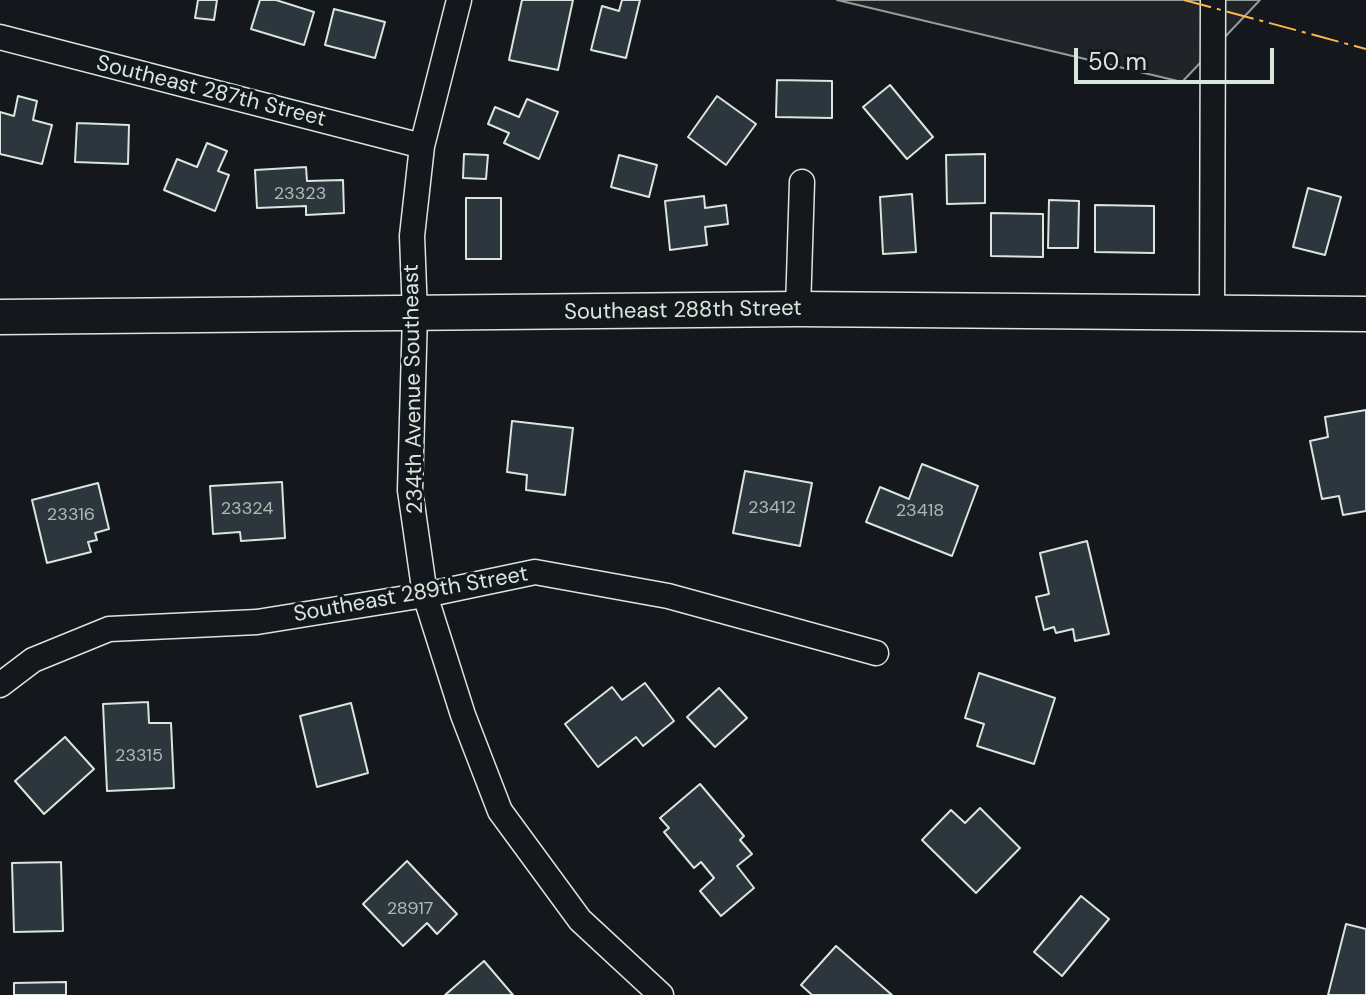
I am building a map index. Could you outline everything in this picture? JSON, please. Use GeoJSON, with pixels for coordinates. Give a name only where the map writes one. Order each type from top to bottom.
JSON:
{"type":"FeatureCollection","features":[{"type":"Feature","properties":{"kind":"street","name":"234th Avenue Southeast"},"geometry":{"type":"LineString","coordinates":[[459,0],[422,146],[412,236],[415,314],[410,490],[425,595],[463,715],[500,811],[580,920],[661,995]]}},
{"type":"Feature","properties":{"kind":"street"},"geometry":{"type":"LineString","coordinates":[[1212,313],[1213,0]]}},
{"type":"Feature","properties":{"kind":"street","name":"Southeast 287th Street"},"geometry":{"type":"LineString","coordinates":[[0,37],[422,146]]}},
{"type":"Feature","properties":{"kind":"street"},"geometry":{"type":"LineString","coordinates":[[798,309],[802,182]]}},
{"type":"Feature","properties":{"kind":"street","name":"Southeast 288th Street"},"geometry":{"type":"LineString","coordinates":[[0,317],[798,309],[1366,314]]}},
{"type":"Feature","properties":{"kind":"street","name":"Southeast 289th Street"},"geometry":{"type":"LineString","coordinates":[[0,685],[33,660],[109,629],[257,622],[425,595],[535,572],[668,596],[876,653]]}},
{"type":"Feature","properties":{"kind":"shaded area"},"geometry":{"type":"Polygon","coordinates":[[[837,0],[1260,0],[1182,82],[837,0]]]}},
{"type":"Feature","properties":{"kind":"building"},"geometry":{"type":"Polygon","coordinates":[[[198,0],[217,0],[214,20],[195,18],[198,0]]]}},
{"type":"Feature","properties":{"kind":"building"},"geometry":{"type":"Polygon","coordinates":[[[260,0],[276,0],[314,12],[304,45],[251,29],[260,0]]]}},
{"type":"Feature","properties":{"kind":"building"},"geometry":{"type":"Polygon","coordinates":[[[522,0],[573,0],[558,70],[509,60],[522,0]]]}},
{"type":"Feature","properties":{"kind":"building"},"geometry":{"type":"Polygon","coordinates":[[[622,0],[640,0],[626,58],[591,50],[602,6],[619,11],[622,0]]]}},
{"type":"Feature","properties":{"kind":"building"},"geometry":{"type":"Polygon","coordinates":[[[334,9],[385,22],[375,58],[325,45],[334,9]]]}},
{"type":"Feature","properties":{"kind":"building"},"geometry":{"type":"Polygon","coordinates":[[[777,80],[832,81],[832,118],[776,117],[777,80]]]}},
{"type":"Feature","properties":{"kind":"building"},"geometry":{"type":"Polygon","coordinates":[[[890,85],[933,137],[907,159],[863,107],[890,85]]]}},
{"type":"Feature","properties":{"kind":"building"},"geometry":{"type":"Polygon","coordinates":[[[18,96],[37,101],[33,120],[52,125],[42,164],[0,154],[0,112],[14,116],[18,96]]]}},
{"type":"Feature","properties":{"kind":"building"},"geometry":{"type":"Polygon","coordinates":[[[717,96],[756,124],[726,165],[688,137],[717,96]]]}},
{"type":"Feature","properties":{"kind":"building"},"geometry":{"type":"Polygon","coordinates":[[[527,99],[558,112],[539,159],[504,143],[509,133],[488,124],[495,107],[519,117],[527,99]]]}},
{"type":"Feature","properties":{"kind":"building"},"geometry":{"type":"Polygon","coordinates":[[[77,123],[129,125],[128,164],[75,162],[77,123]]]}},
{"type":"Feature","properties":{"kind":"building"},"geometry":{"type":"Polygon","coordinates":[[[207,143],[227,151],[218,171],[229,175],[215,211],[164,190],[177,159],[197,167],[207,143]]]}},
{"type":"Feature","properties":{"kind":"building"},"geometry":{"type":"Polygon","coordinates":[[[464,154],[488,155],[486,179],[463,178],[464,154]]]}},
{"type":"Feature","properties":{"kind":"building"},"geometry":{"type":"Polygon","coordinates":[[[985,154],[985,203],[947,204],[946,155],[985,154]]]}},
{"type":"Feature","properties":{"kind":"building"},"geometry":{"type":"Polygon","coordinates":[[[619,155],[657,165],[649,197],[611,187],[619,155]]]}},
{"type":"Feature","properties":{"kind":"building"},"geometry":{"type":"Polygon","coordinates":[[[306,167],[307,181],[343,180],[344,213],[306,215],[306,206],[257,208],[255,170],[306,167]]]}},
{"type":"Feature","properties":{"kind":"building"},"geometry":{"type":"Polygon","coordinates":[[[1308,188],[1341,197],[1325,255],[1293,247],[1308,188]]]}},
{"type":"Feature","properties":{"kind":"building"},"geometry":{"type":"Polygon","coordinates":[[[912,194],[916,252],[883,254],[880,197],[912,194]]]}},
{"type":"Feature","properties":{"kind":"building"},"geometry":{"type":"Polygon","coordinates":[[[704,196],[705,208],[726,205],[728,224],[705,227],[707,245],[670,250],[665,201],[704,196]]]}},
{"type":"Feature","properties":{"kind":"building"},"geometry":{"type":"Polygon","coordinates":[[[466,198],[501,198],[501,259],[466,259],[466,198]]]}},
{"type":"Feature","properties":{"kind":"building"},"geometry":{"type":"Polygon","coordinates":[[[1049,200],[1079,201],[1078,248],[1048,248],[1049,200]]]}},
{"type":"Feature","properties":{"kind":"building"},"geometry":{"type":"Polygon","coordinates":[[[1095,205],[1154,206],[1154,253],[1095,252],[1095,205]]]}},
{"type":"Feature","properties":{"kind":"building"},"geometry":{"type":"Polygon","coordinates":[[[991,213],[1043,214],[1043,257],[991,256],[991,213]]]}},
{"type":"Feature","properties":{"kind":"building"},"geometry":{"type":"Polygon","coordinates":[[[1366,410],[1366,511],[1343,515],[1339,496],[1322,499],[1310,441],[1328,437],[1325,417],[1366,410]]]}},
{"type":"Feature","properties":{"kind":"building"},"geometry":{"type":"Polygon","coordinates":[[[512,421],[573,428],[565,495],[526,490],[527,475],[507,472],[512,421]]]}},
{"type":"Feature","properties":{"kind":"building"},"geometry":{"type":"Polygon","coordinates":[[[922,464],[978,486],[952,556],[866,522],[880,487],[909,499],[922,464]]]}},
{"type":"Feature","properties":{"kind":"building"},"geometry":{"type":"Polygon","coordinates":[[[745,471],[812,483],[800,546],[733,533],[745,471]]]}},
{"type":"Feature","properties":{"kind":"building"},"geometry":{"type":"Polygon","coordinates":[[[282,482],[285,538],[241,541],[240,532],[213,534],[210,486],[282,482]]]}},
{"type":"Feature","properties":{"kind":"building"},"geometry":{"type":"Polygon","coordinates":[[[98,483],[109,529],[95,533],[97,540],[88,542],[91,552],[47,563],[32,500],[98,483]]]}},
{"type":"Feature","properties":{"kind":"building"},"geometry":{"type":"Polygon","coordinates":[[[1087,541],[1109,634],[1075,641],[1073,629],[1056,633],[1054,627],[1044,630],[1036,597],[1049,594],[1040,553],[1087,541]]]}},
{"type":"Feature","properties":{"kind":"building"},"geometry":{"type":"Polygon","coordinates":[[[979,673],[1055,698],[1034,764],[977,746],[984,724],[965,718],[979,673]]]}},
{"type":"Feature","properties":{"kind":"building"},"geometry":{"type":"Polygon","coordinates":[[[645,683],[674,721],[643,746],[636,737],[598,767],[565,724],[612,687],[622,700],[645,683]]]}},
{"type":"Feature","properties":{"kind":"building"},"geometry":{"type":"Polygon","coordinates":[[[719,688],[747,718],[715,747],[687,717],[719,688]]]}},
{"type":"Feature","properties":{"kind":"building"},"geometry":{"type":"Polygon","coordinates":[[[148,702],[149,723],[171,723],[174,788],[107,791],[103,704],[148,702]]]}},
{"type":"Feature","properties":{"kind":"building"},"geometry":{"type":"Polygon","coordinates":[[[351,703],[368,773],[317,787],[300,716],[351,703]]]}},
{"type":"Feature","properties":{"kind":"building"},"geometry":{"type":"Polygon","coordinates":[[[65,737],[94,769],[44,814],[15,781],[65,737]]]}},
{"type":"Feature","properties":{"kind":"building"},"geometry":{"type":"Polygon","coordinates":[[[700,784],[744,836],[740,840],[752,854],[737,866],[754,888],[721,916],[700,891],[714,878],[701,862],[694,868],[664,832],[669,828],[660,818],[700,784]]]}},
{"type":"Feature","properties":{"kind":"building"},"geometry":{"type":"Polygon","coordinates":[[[980,808],[1020,848],[976,893],[922,840],[951,810],[965,823],[980,808]]]}},
{"type":"Feature","properties":{"kind":"building"},"geometry":{"type":"Polygon","coordinates":[[[407,861],[457,914],[437,934],[427,923],[403,946],[363,904],[407,861]]]}},
{"type":"Feature","properties":{"kind":"building"},"geometry":{"type":"Polygon","coordinates":[[[61,862],[63,931],[14,932],[12,863],[61,862]]]}},
{"type":"Feature","properties":{"kind":"building"},"geometry":{"type":"Polygon","coordinates":[[[1081,896],[1109,919],[1062,976],[1034,952],[1081,896]]]}},
{"type":"Feature","properties":{"kind":"building"},"geometry":{"type":"Polygon","coordinates":[[[1346,924],[1366,929],[1366,995],[1328,995],[1346,924]]]}},
{"type":"Feature","properties":{"kind":"building"},"geometry":{"type":"Polygon","coordinates":[[[836,946],[892,995],[812,995],[801,985],[836,946]]]}},
{"type":"Feature","properties":{"kind":"building"},"geometry":{"type":"Polygon","coordinates":[[[484,961],[513,995],[445,995],[484,961]]]}},
{"type":"Feature","properties":{"kind":"building"},"geometry":{"type":"Polygon","coordinates":[[[66,982],[66,995],[14,995],[14,983],[66,982]]]}},
{"type":"Feature","properties":{"kind":"power"},"geometry":{"type":"LineString","coordinates":[[1184,0],[1366,49]]}}]}
